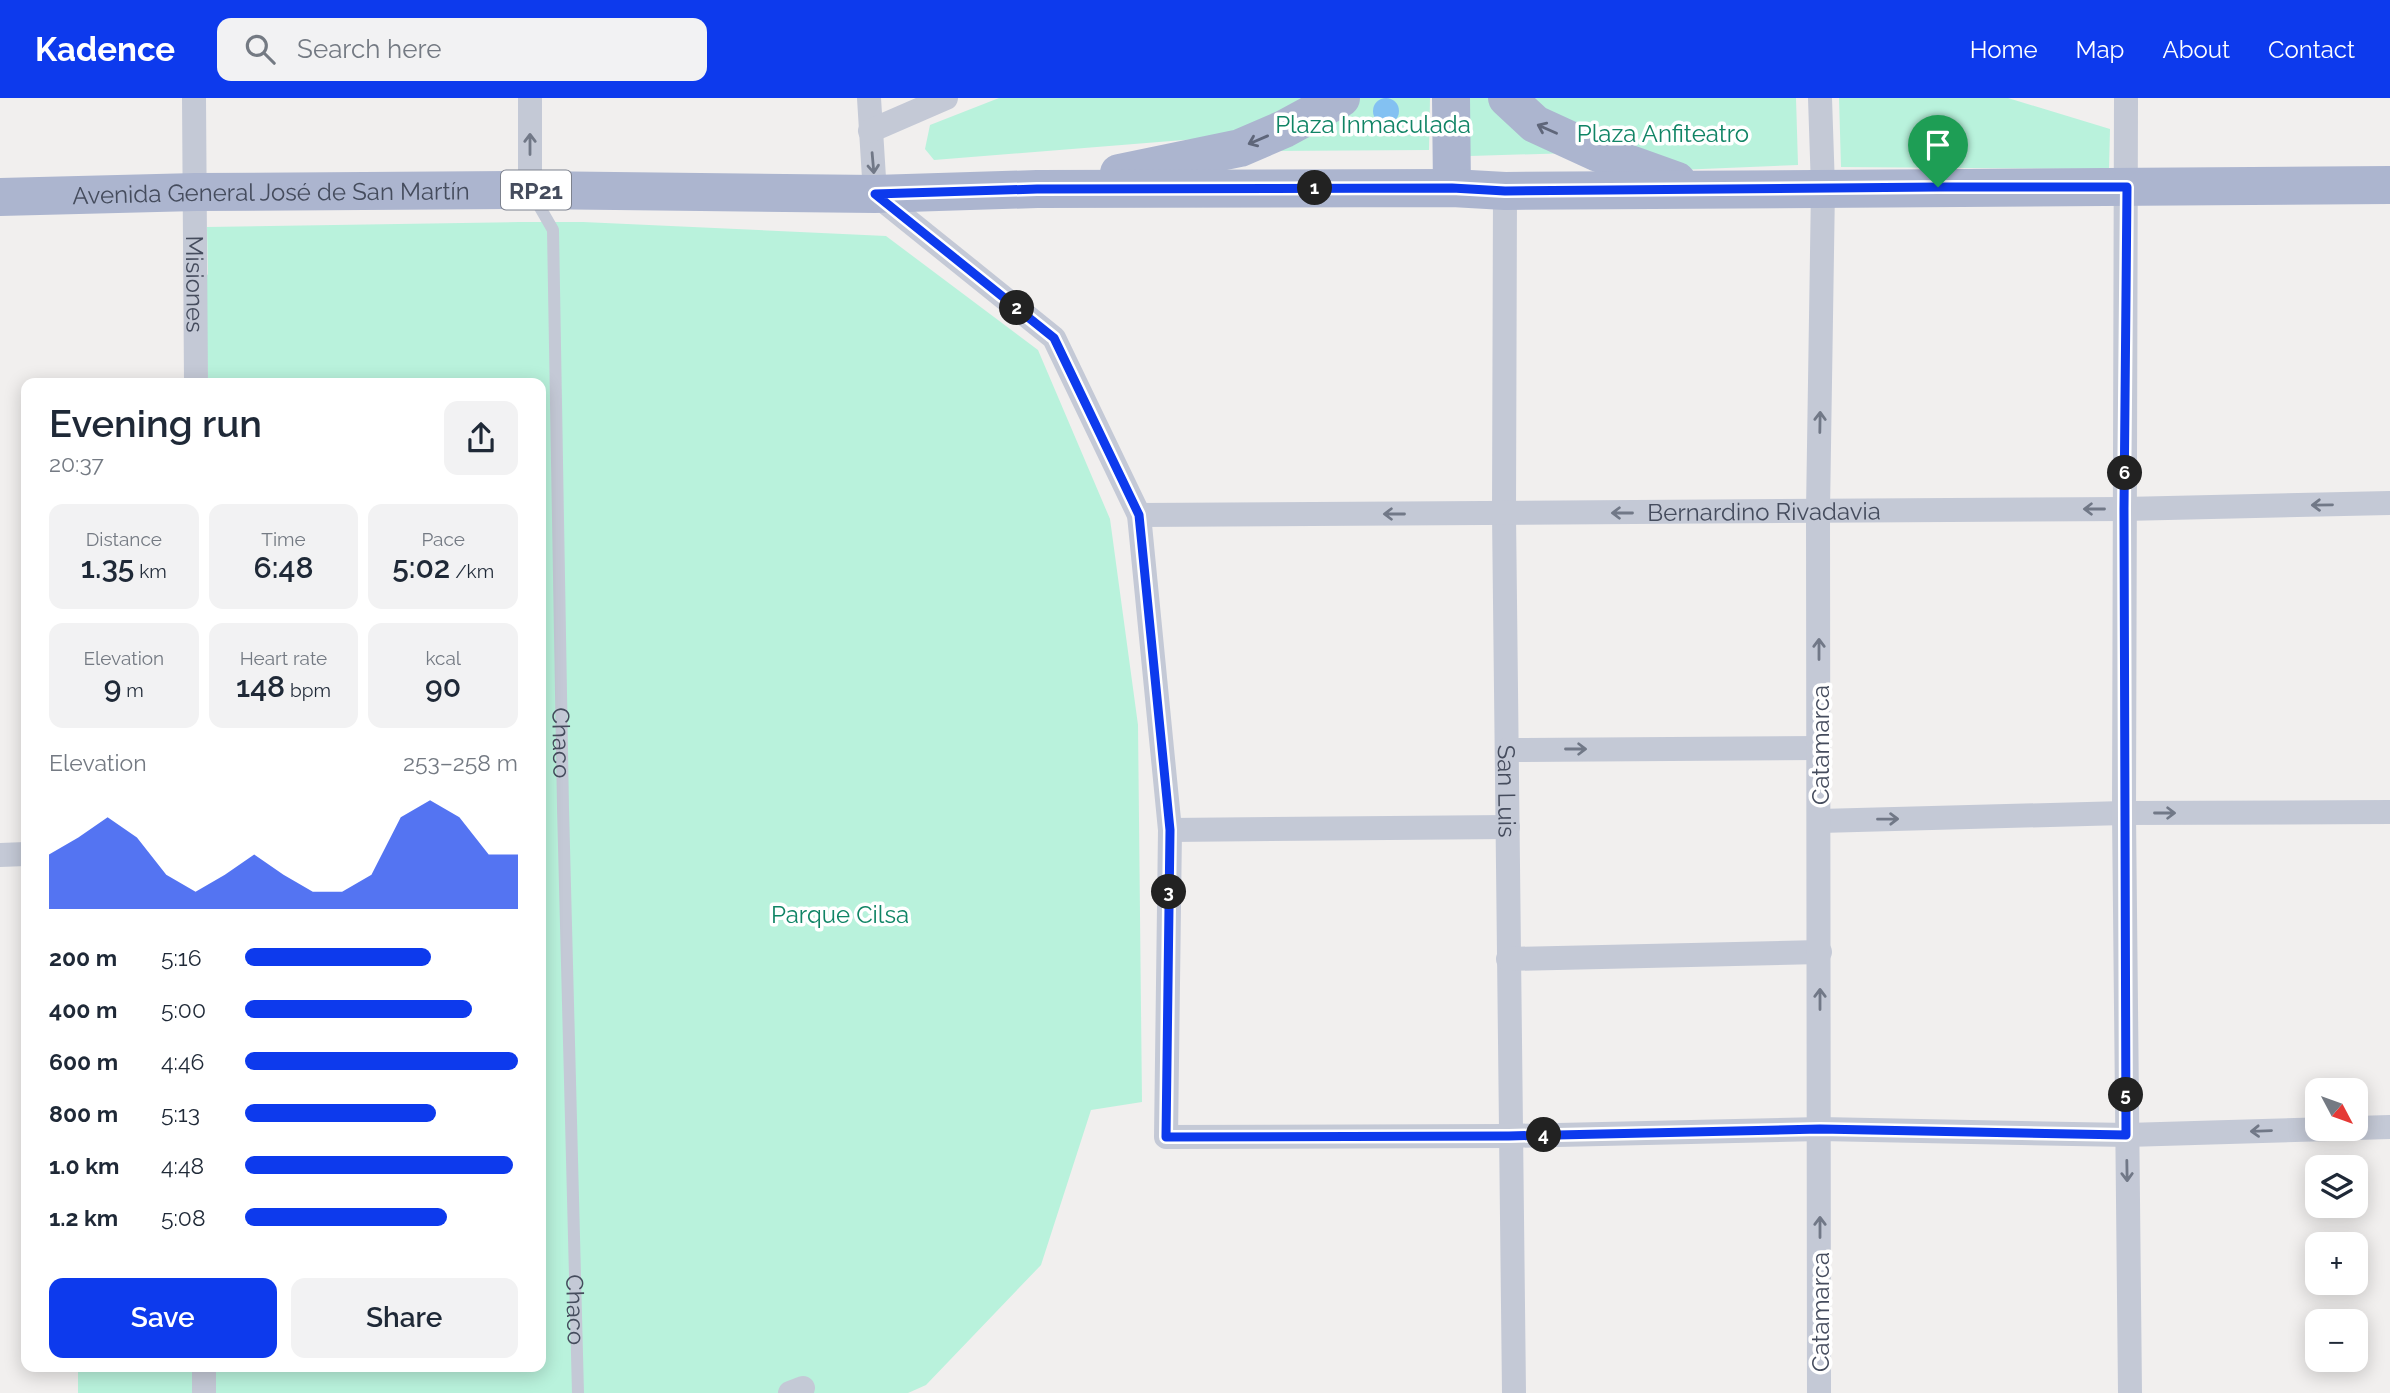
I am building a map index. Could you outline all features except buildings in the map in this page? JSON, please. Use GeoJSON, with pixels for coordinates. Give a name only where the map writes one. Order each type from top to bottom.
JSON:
{"type":"FeatureCollection","features":[{"type":"Feature","properties":{"kind":"main road"},"geometry":{"type":"LineString","coordinates":[[1037,189],[1240,148],[1284,129],[1341,98]]}},
{"type":"Feature","properties":{"kind":"main road"},"geometry":{"type":"LineString","coordinates":[[1451,98],[1452,188]]}},
{"type":"Feature","properties":{"kind":"main road"},"geometry":{"type":"LineString","coordinates":[[1507,98],[1535,124],[1597,152],[1702,190]]}},
{"type":"Feature","properties":{"kind":"main road","name":"Avenida General José de San Martín"},"geometry":{"type":"LineString","coordinates":[[0,197],[196,192],[530,190],[875,194],[1037,189],[1452,188],[1505,191],[2390,185]]}},
{"type":"Feature","properties":{"kind":"street","name":"Misiones"},"geometry":{"type":"LineString","coordinates":[[194,98],[196,378]]}},
{"type":"Feature","properties":{"kind":"street","name":"Chaco"},"geometry":{"type":"LineString","coordinates":[[530,98],[530,190]]}},
{"type":"Feature","properties":{"kind":"street"},"geometry":{"type":"LineString","coordinates":[[869,98],[875,194],[1054,338],[1139,515],[1170,830],[1166,1137],[1509,1136],[1820,1129],[2126,1135],[2305,1130]]}},
{"type":"Feature","properties":{"kind":"street"},"geometry":{"type":"LineString","coordinates":[[870,131],[946,98]]}},
{"type":"Feature","properties":{"kind":"street","name":"Catamarca"},"geometry":{"type":"LineString","coordinates":[[1819,1393],[1818,511],[1823,188],[1820,98]]}},
{"type":"Feature","properties":{"kind":"street"},"geometry":{"type":"LineString","coordinates":[[2126,98],[2124,813],[2130,1393]]}},
{"type":"Feature","properties":{"kind":"street","name":"San Luis"},"geometry":{"type":"LineString","coordinates":[[1505,191],[1504,514],[1514,1393]]}},
{"type":"Feature","properties":{"kind":"street","name":"Bernardino Rivadavia"},"geometry":{"type":"LineString","coordinates":[[1139,515],[2124,509],[2390,503]]}},
{"type":"Feature","properties":{"kind":"street"},"geometry":{"type":"LineString","coordinates":[[1507,750],[1819,748]]}},
{"type":"Feature","properties":{"kind":"street"},"geometry":{"type":"LineString","coordinates":[[1820,821],[2124,813],[2390,812]]}},
{"type":"Feature","properties":{"kind":"street"},"geometry":{"type":"LineString","coordinates":[[1170,830],[1508,827]]}},
{"type":"Feature","properties":{"kind":"street"},"geometry":{"type":"LineString","coordinates":[[0,855],[21,854]]}},
{"type":"Feature","properties":{"kind":"street"},"geometry":{"type":"LineString","coordinates":[[1508,959],[1820,952]]}},
{"type":"Feature","properties":{"kind":"street"},"geometry":{"type":"LineString","coordinates":[[2368,1128],[2390,1127]]}},
{"type":"Feature","properties":{"kind":"street"},"geometry":{"type":"LineString","coordinates":[[204,1372],[204,1393]]}},
{"type":"Feature","properties":{"kind":"lane","name":"Chaco"},"geometry":{"type":"LineString","coordinates":[[530,190],[553,230],[563,808],[578,1393]]}},
{"type":"Feature","properties":{"kind":"green space"},"geometry":{"type":"Polygon","coordinates":[[[999,98],[1316,98],[1221,137],[934,160],[925,149],[930,125],[999,98]]]}},
{"type":"Feature","properties":{"kind":"green space","name":"Plaza Inmaculada"},"geometry":{"type":"Polygon","coordinates":[[[1353,98],[1430,98],[1429,150],[1256,151],[1353,98]]]}},
{"type":"Feature","properties":{"kind":"green space"},"geometry":{"type":"Polygon","coordinates":[[[1470,98],[1497,98],[1572,153],[1470,156],[1470,98]]]}},
{"type":"Feature","properties":{"kind":"green space","name":"Plaza Anfiteatro"},"geometry":{"type":"Polygon","coordinates":[[[1507,98],[1796,98],[1798,165],[1654,171],[1507,98]]]}},
{"type":"Feature","properties":{"kind":"green space"},"geometry":{"type":"Polygon","coordinates":[[[1839,98],[2008,98],[2110,129],[2109,169],[1841,167],[1839,98]]]}},
{"type":"Feature","properties":{"kind":"green space","name":"Parque Cilsa"},"geometry":{"type":"Polygon","coordinates":[[[583,222],[886,236],[1038,350],[1110,519],[1138,725],[1142,1102],[1091,1110],[1041,1265],[926,1385],[908,1393],[78,1393],[78,1372],[546,1372],[546,378],[208,378],[204,280],[208,274],[207,227],[583,222]]]}},
{"type":"Feature","properties":{"kind":"water"},"geometry":{"type":"Polygon","coordinates":[[[1386,98],[1396,101],[1399,111],[1396,121],[1386,124],[1376,121],[1373,111],[1376,101],[1386,98]]]}},
{"type":"Feature","properties":{"kind":"route"},"geometry":{"type":"LineString","coordinates":[[1938,187],[2127,187],[2124,509],[2126,1135],[1820,1129],[1509,1136],[1166,1137],[1170,830],[1139,515],[1054,338],[875,194],[1037,189],[1452,188],[1505,191],[1938,187]]}}]}
